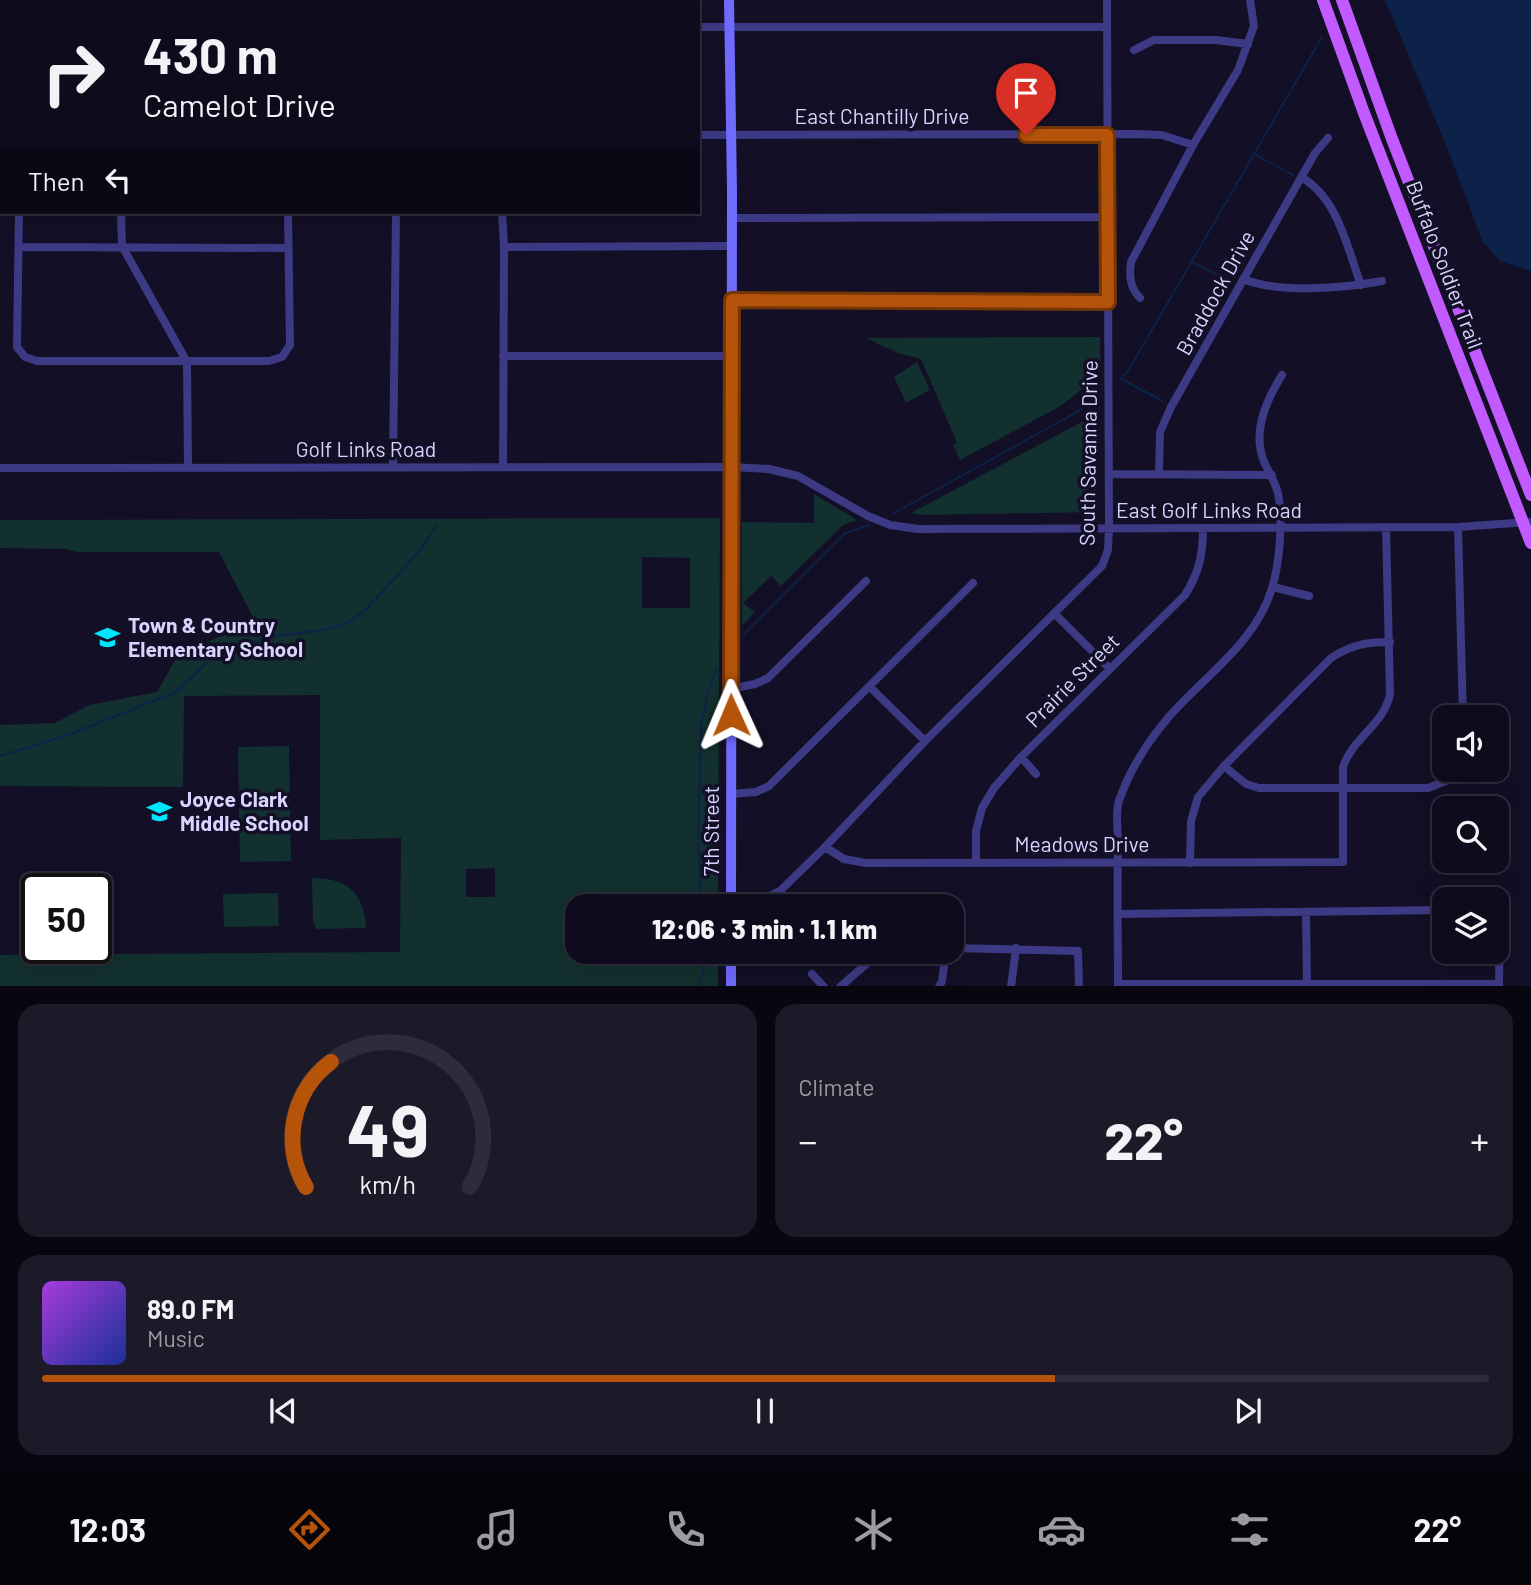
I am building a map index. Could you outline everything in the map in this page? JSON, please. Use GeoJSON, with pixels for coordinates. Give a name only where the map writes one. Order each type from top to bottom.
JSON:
{"type":"FeatureCollection","features":[{"type":"Feature","properties":{"kind":"main road","name":"7th Street"},"geometry":{"type":"LineString","coordinates":[[729,0],[732,135],[731,894]]}},
{"type":"Feature","properties":{"kind":"main road","name":"Buffalo Soldier Trail"},"geometry":{"type":"LineString","coordinates":[[1323,0],[1369,126],[1527,523],[1531,543]]}},
{"type":"Feature","properties":{"kind":"main road","name":"Buffalo Soldier Trail"},"geometry":{"type":"LineString","coordinates":[[1342,0],[1392,139],[1531,495]]}},
{"type":"Feature","properties":{"kind":"main road"},"geometry":{"type":"LineString","coordinates":[[731,964],[731,986]]}},
{"type":"Feature","properties":{"kind":"street","name":"South Savanna Drive"},"geometry":{"type":"LineString","coordinates":[[774,894],[825,847],[925,741],[1102,566],[1108,550],[1107,0]]}},
{"type":"Feature","properties":{"kind":"street"},"geometry":{"type":"LineString","coordinates":[[1140,298],[1133,290],[1129,272],[1131,262],[1193,145],[1238,70],[1254,26],[1250,0]]}},
{"type":"Feature","properties":{"kind":"street"},"geometry":{"type":"LineString","coordinates":[[700,27],[1107,27]]}},
{"type":"Feature","properties":{"kind":"street"},"geometry":{"type":"LineString","coordinates":[[1134,50],[1154,40],[1216,40],[1248,44]]}},
{"type":"Feature","properties":{"kind":"street","name":"East Chantilly Drive"},"geometry":{"type":"LineString","coordinates":[[700,135],[1162,135],[1193,145]]}},
{"type":"Feature","properties":{"kind":"street","name":"Braddock Drive"},"geometry":{"type":"LineString","coordinates":[[1159,474],[1159,442],[1164,422],[1301,177],[1315,153],[1328,138]]}},
{"type":"Feature","properties":{"kind":"street"},"geometry":{"type":"LineString","coordinates":[[1301,177],[1319,188],[1329,202],[1361,285]]}},
{"type":"Feature","properties":{"kind":"street"},"geometry":{"type":"LineString","coordinates":[[19,214],[17,347],[25,357],[37,361],[187,362],[269,361],[282,357],[290,345],[289,214]]}},
{"type":"Feature","properties":{"kind":"street"},"geometry":{"type":"LineString","coordinates":[[121,214],[122,247],[187,362],[188,467]]}},
{"type":"Feature","properties":{"kind":"street"},"geometry":{"type":"LineString","coordinates":[[393,467],[396,214]]}},
{"type":"Feature","properties":{"kind":"street"},"geometry":{"type":"LineString","coordinates":[[502,214],[503,467]]}},
{"type":"Feature","properties":{"kind":"street"},"geometry":{"type":"LineString","coordinates":[[731,218],[1107,217]]}},
{"type":"Feature","properties":{"kind":"street"},"geometry":{"type":"LineString","coordinates":[[504,247],[731,246]]}},
{"type":"Feature","properties":{"kind":"street"},"geometry":{"type":"LineString","coordinates":[[19,247],[288,248]]}},
{"type":"Feature","properties":{"kind":"street"},"geometry":{"type":"LineString","coordinates":[[1244,279],[1261,286],[1276,288],[1361,285],[1382,281]]}},
{"type":"Feature","properties":{"kind":"street"},"geometry":{"type":"LineString","coordinates":[[732,300],[1108,302]]}},
{"type":"Feature","properties":{"kind":"street"},"geometry":{"type":"LineString","coordinates":[[503,356],[731,356]]}},
{"type":"Feature","properties":{"kind":"street"},"geometry":{"type":"LineString","coordinates":[[1282,375],[1268,397],[1260,421],[1260,444],[1264,463],[1272,475],[1277,491],[1281,528],[1273,587],[1257,623],[1168,719],[1138,759],[1118,803],[1118,985],[1499,985],[1499,964]]}},
{"type":"Feature","properties":{"kind":"street","name":"East Golf Links Road"},"geometry":{"type":"LineString","coordinates":[[732,467],[769,469],[798,476],[868,516],[890,525],[918,529],[966,531],[1458,527],[1527,523]]}},
{"type":"Feature","properties":{"kind":"street","name":"Golf Links Road"},"geometry":{"type":"LineString","coordinates":[[0,468],[732,467]]}},
{"type":"Feature","properties":{"kind":"street"},"geometry":{"type":"LineString","coordinates":[[1109,474],[1272,475]]}},
{"type":"Feature","properties":{"kind":"street"},"geometry":{"type":"LineString","coordinates":[[1343,789],[1343,767],[1347,754],[1379,720],[1387,708],[1390,694],[1386,527]]}},
{"type":"Feature","properties":{"kind":"street"},"geometry":{"type":"LineString","coordinates":[[1458,527],[1463,705]]}},
{"type":"Feature","properties":{"kind":"street","name":"Prairie Street"},"geometry":{"type":"LineString","coordinates":[[976,862],[976,831],[982,808],[994,788],[1021,757],[1185,595],[1196,578],[1203,551],[1203,528]]}},
{"type":"Feature","properties":{"kind":"street"},"geometry":{"type":"LineString","coordinates":[[730,689],[755,684],[768,678],[866,581]]}},
{"type":"Feature","properties":{"kind":"street"},"geometry":{"type":"LineString","coordinates":[[731,794],[756,792],[769,786],[973,583]]}},
{"type":"Feature","properties":{"kind":"street"},"geometry":{"type":"LineString","coordinates":[[1273,587],[1309,596]]}},
{"type":"Feature","properties":{"kind":"street"},"geometry":{"type":"LineString","coordinates":[[1054,613],[1110,669]]}},
{"type":"Feature","properties":{"kind":"street"},"geometry":{"type":"LineString","coordinates":[[1190,863],[1191,821],[1198,797],[1224,766],[1331,658],[1364,642],[1390,642]]}},
{"type":"Feature","properties":{"kind":"street"},"geometry":{"type":"LineString","coordinates":[[870,687],[925,741]]}},
{"type":"Feature","properties":{"kind":"street"},"geometry":{"type":"LineString","coordinates":[[1021,757],[1037,774]]}},
{"type":"Feature","properties":{"kind":"street"},"geometry":{"type":"LineString","coordinates":[[1224,766],[1246,785],[1259,789],[1428,788],[1443,782]]}},
{"type":"Feature","properties":{"kind":"street","name":"Meadows Drive"},"geometry":{"type":"LineString","coordinates":[[825,847],[844,859],[866,863],[1343,862],[1343,789]]}},
{"type":"Feature","properties":{"kind":"street"},"geometry":{"type":"LineString","coordinates":[[1118,914],[1432,910]]}},
{"type":"Feature","properties":{"kind":"street"},"geometry":{"type":"LineString","coordinates":[[1306,912],[1307,986]]}},
{"type":"Feature","properties":{"kind":"street"},"geometry":{"type":"LineString","coordinates":[[964,948],[1078,951],[1079,986]]}},
{"type":"Feature","properties":{"kind":"street"},"geometry":{"type":"LineString","coordinates":[[1011,986],[1016,948]]}},
{"type":"Feature","properties":{"kind":"street"},"geometry":{"type":"LineString","coordinates":[[840,986],[866,964]]}},
{"type":"Feature","properties":{"kind":"street"},"geometry":{"type":"LineString","coordinates":[[939,986],[944,964]]}},
{"type":"Feature","properties":{"kind":"street"},"geometry":{"type":"LineString","coordinates":[[813,974],[824,986]]}},
{"type":"Feature","properties":{"kind":"green space"},"geometry":{"type":"Polygon","coordinates":[[[1100,337],[1100,377],[1057,408],[960,460],[953,445],[957,443],[921,359],[898,353],[866,338],[1100,337]]]}},
{"type":"Feature","properties":{"kind":"green space"},"geometry":{"type":"Polygon","coordinates":[[[917,362],[930,390],[906,403],[894,377],[917,362]]]}},
{"type":"Feature","properties":{"kind":"green space"},"geometry":{"type":"Polygon","coordinates":[[[1097,414],[1096,512],[911,513],[1097,414]]]}},
{"type":"Feature","properties":{"kind":"green space"},"geometry":{"type":"Polygon","coordinates":[[[814,494],[857,520],[843,525],[781,586],[771,576],[743,603],[755,612],[742,626],[742,522],[814,523],[814,494]]]}},
{"type":"Feature","properties":{"kind":"green space"},"geometry":{"type":"Polygon","coordinates":[[[720,518],[718,894],[565,894],[565,964],[718,964],[718,986],[0,986],[0,955],[21,955],[21,964],[112,964],[112,954],[400,952],[401,838],[320,840],[320,695],[184,696],[183,787],[0,786],[0,725],[55,723],[89,705],[157,692],[176,658],[254,619],[219,552],[78,552],[65,549],[0,548],[0,520],[720,518]],[[642,557],[642,608],[690,608],[690,558],[642,557]],[[495,868],[466,869],[466,897],[495,897],[495,868]]]}},
{"type":"Feature","properties":{"kind":"green space"},"geometry":{"type":"Polygon","coordinates":[[[289,746],[291,861],[240,862],[238,747],[289,746]]]}},
{"type":"Feature","properties":{"kind":"green space"},"geometry":{"type":"Polygon","coordinates":[[[312,878],[335,881],[351,890],[362,905],[366,928],[317,929],[313,923],[312,878]]]}},
{"type":"Feature","properties":{"kind":"green space"},"geometry":{"type":"Polygon","coordinates":[[[278,893],[279,926],[224,927],[223,894],[278,893]]]}},
{"type":"Feature","properties":{"kind":"water"},"geometry":{"type":"Polygon","coordinates":[[[1385,0],[1531,0],[1531,271],[1500,261],[1483,242],[1442,135],[1385,0]]]}},
{"type":"Feature","properties":{"kind":"waterway"},"geometry":{"type":"LineString","coordinates":[[1163,401],[1121,379],[1322,37]]}},
{"type":"Feature","properties":{"kind":"waterway"},"geometry":{"type":"LineString","coordinates":[[1254,154],[1293,175]]}},
{"type":"Feature","properties":{"kind":"waterway"},"geometry":{"type":"LineString","coordinates":[[1192,262],[1231,282]]}},
{"type":"Feature","properties":{"kind":"waterway"},"geometry":{"type":"LineString","coordinates":[[894,513],[1077,412],[1100,396]]}},
{"type":"Feature","properties":{"kind":"waterway"},"geometry":{"type":"LineString","coordinates":[[0,756],[68,735],[176,692],[217,653],[269,637],[346,624],[364,611],[400,573],[424,545],[437,524]]}},
{"type":"Feature","properties":{"kind":"waterway"},"geometry":{"type":"LineString","coordinates":[[743,635],[844,534],[869,525]]}},
{"type":"Feature","properties":{"kind":"waterway"},"geometry":{"type":"LineString","coordinates":[[700,894],[698,843],[701,725],[708,692],[717,668]]}},
{"type":"Feature","properties":{"kind":"waterway"},"geometry":{"type":"LineString","coordinates":[[699,986],[704,964]]}},
{"type":"Feature","properties":{"kind":"place","name":"Town & Country Elementary School"},"geometry":{"type":"Point","coordinates":[108,638]}},
{"type":"Feature","properties":{"kind":"place","name":"Joyce Clark Middle School"},"geometry":{"type":"Point","coordinates":[160,812]}},
{"type":"Feature","properties":{"kind":"route"},"geometry":{"type":"LineString","coordinates":[[731,715],[732,300],[1108,302],[1107,135],[1026,135]]}}]}
